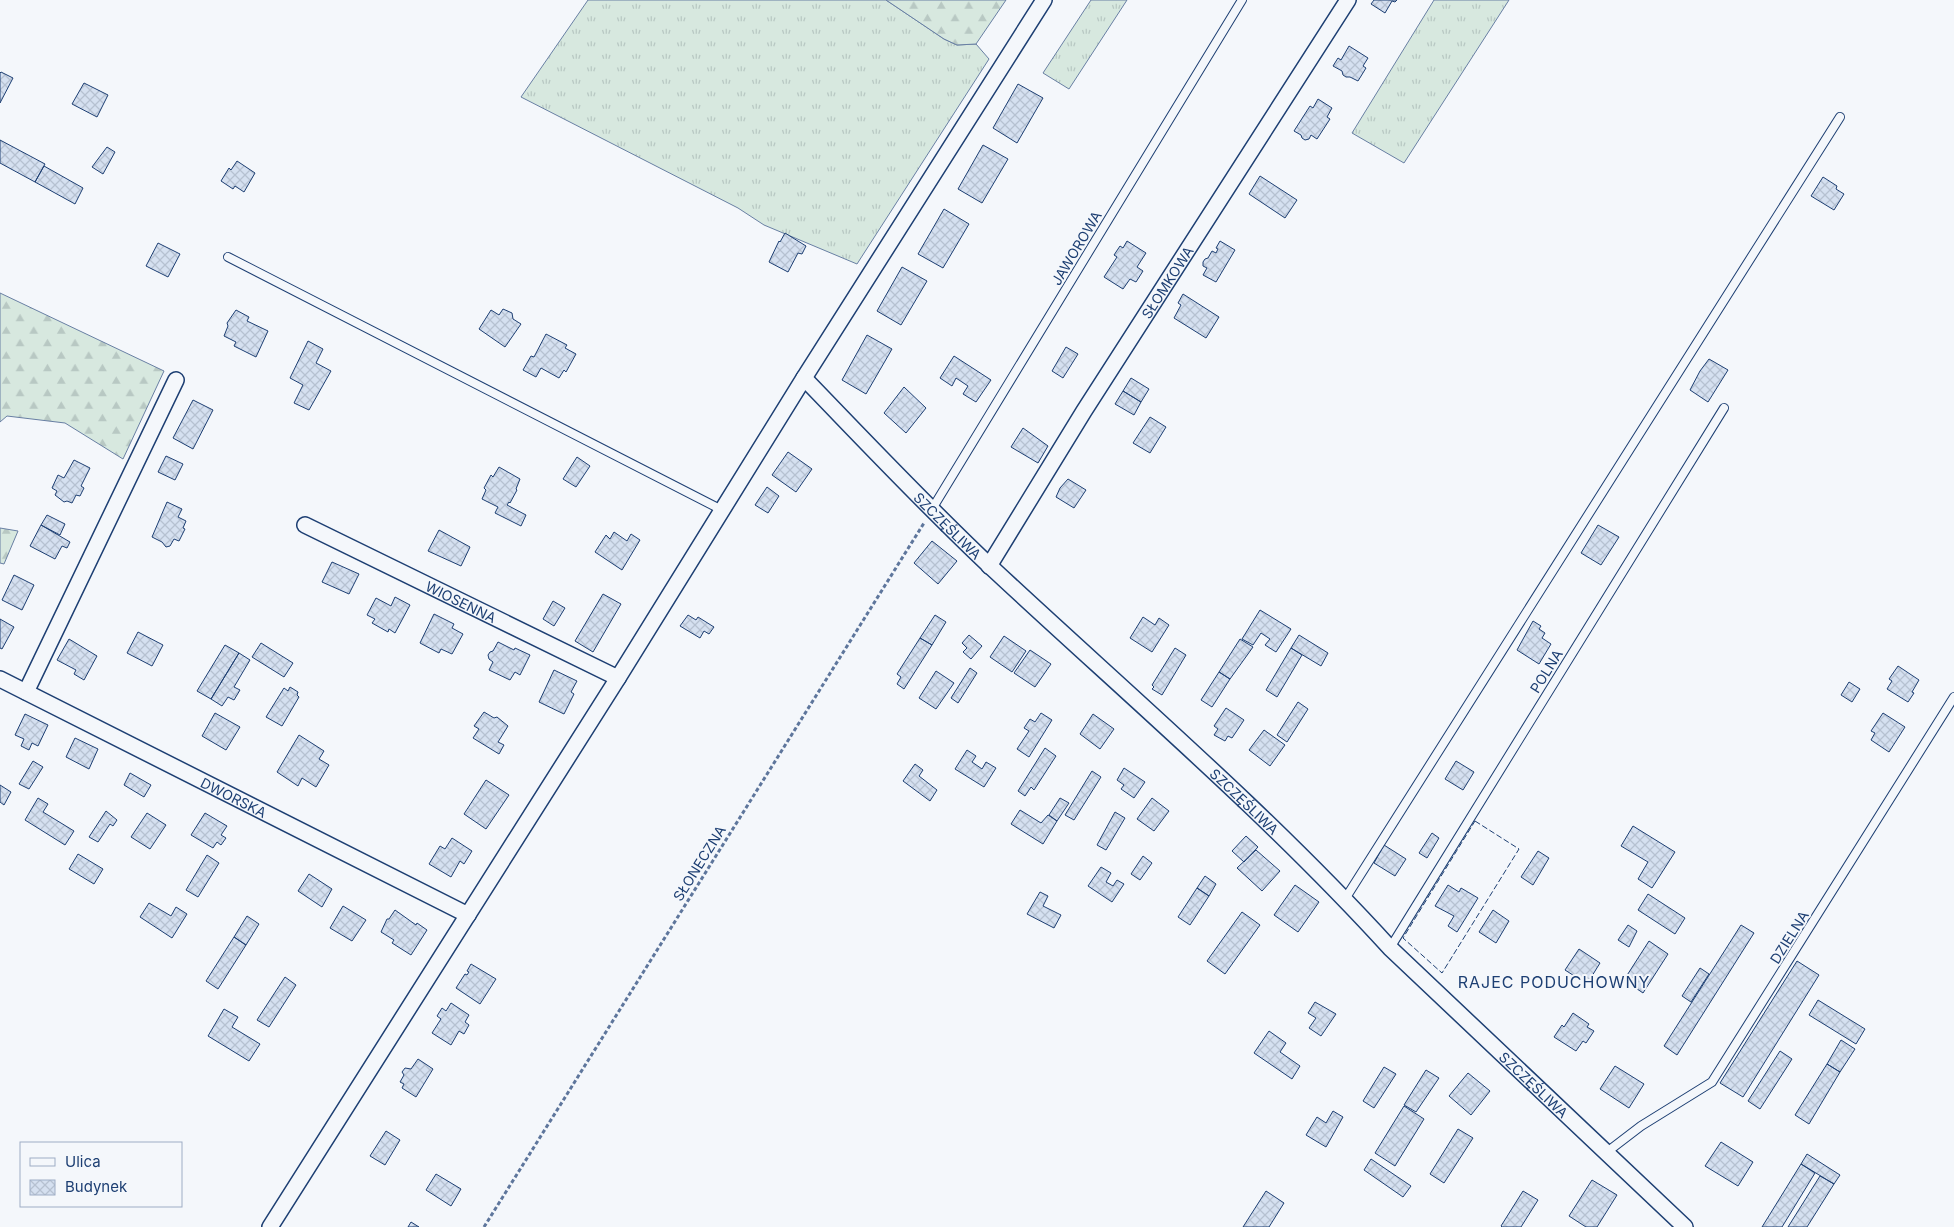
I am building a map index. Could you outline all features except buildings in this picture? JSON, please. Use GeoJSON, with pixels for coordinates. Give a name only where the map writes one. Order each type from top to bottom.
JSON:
{"type":"FeatureCollection","features":[{"type":"Feature","properties":{"kind":"street"},"geometry":{"type":"LineString","coordinates":[[270,1227],[1044,0]]}},
{"type":"Feature","properties":{"kind":"street","name":"SŁOMKOWA"},"geometry":{"type":"LineString","coordinates":[[989,566],[1084,410],[1348,0]]}},
{"type":"Feature","properties":{"kind":"street","name":"SZCZĘŚLIWA"},"geometry":{"type":"LineString","coordinates":[[804,378],[989,566],[1270,825],[1345,898],[1390,948],[1685,1227]]}},
{"type":"Feature","properties":{"kind":"street"},"geometry":{"type":"LineString","coordinates":[[26,692],[176,380]]}},
{"type":"Feature","properties":{"kind":"street","name":"WIOSENNA"},"geometry":{"type":"LineString","coordinates":[[305,525],[618,678]]}},
{"type":"Feature","properties":{"kind":"street","name":"DWORSKA"},"geometry":{"type":"LineString","coordinates":[[0,679],[468,915]]}},
{"type":"Feature","properties":{"kind":"lane","name":"JAWOROWA"},"geometry":{"type":"LineString","coordinates":[[932,509],[1242,0]]}},
{"type":"Feature","properties":{"kind":"lane"},"geometry":{"type":"LineString","coordinates":[[1345,898],[1840,118]]}},
{"type":"Feature","properties":{"kind":"lane"},"geometry":{"type":"LineString","coordinates":[[228,257],[722,510]]}},
{"type":"Feature","properties":{"kind":"lane","name":"POLNA"},"geometry":{"type":"LineString","coordinates":[[1390,948],[1724,408]]}},
{"type":"Feature","properties":{"kind":"lane","name":"DZIELNA"},"geometry":{"type":"LineString","coordinates":[[1607,1152],[1641,1126],[1712,1082],[1954,697]]}},
{"type":"Feature","properties":{"kind":"path","name":"SŁONECZNA"},"geometry":{"type":"LineString","coordinates":[[484,1227],[932,509]]}},
{"type":"Feature","properties":{"kind":"green space"},"geometry":{"type":"Polygon","coordinates":[[[588,0],[886,0],[944,39],[957,45],[976,44],[989,59],[857,264],[764,225],[738,208],[521,97],[588,0]]]}},
{"type":"Feature","properties":{"kind":"green space"},"geometry":{"type":"Polygon","coordinates":[[[886,0],[1006,0],[976,44],[957,45],[944,39],[886,0]]]}},
{"type":"Feature","properties":{"kind":"green space"},"geometry":{"type":"Polygon","coordinates":[[[1091,0],[1127,0],[1069,89],[1043,73],[1091,0]]]}},
{"type":"Feature","properties":{"kind":"green space"},"geometry":{"type":"Polygon","coordinates":[[[1434,0],[1509,0],[1404,163],[1352,133],[1434,0]]]}},
{"type":"Feature","properties":{"kind":"green space"},"geometry":{"type":"Polygon","coordinates":[[[0,293],[164,371],[123,459],[65,423],[7,416],[0,422],[0,293]]]}},
{"type":"Feature","properties":{"kind":"green space"},"geometry":{"type":"Polygon","coordinates":[[[0,528],[18,531],[4,564],[0,563],[0,528]]]}},
{"type":"Feature","properties":{"kind":"fence"},"geometry":{"type":"LineString","coordinates":[[1475,821],[1519,849],[1442,973],[1403,938],[1475,821]]}},
{"type":"Feature","properties":{"kind":"district","name":"RAJEC PODUCHOWNY"},"geometry":{"type":"Point","coordinates":[1554,982]}}]}
